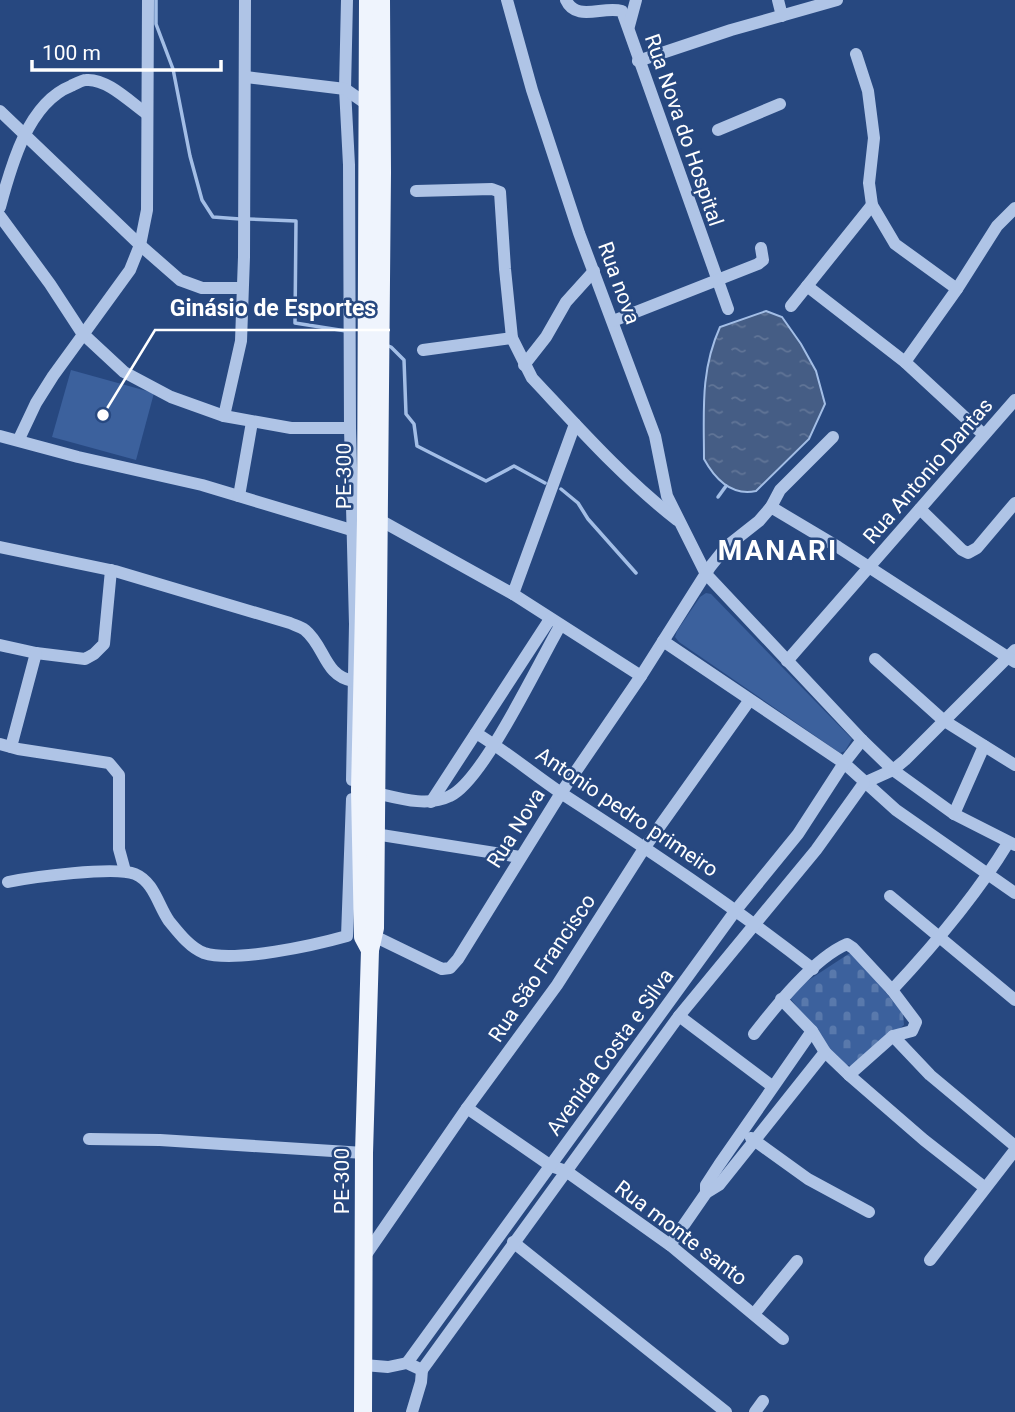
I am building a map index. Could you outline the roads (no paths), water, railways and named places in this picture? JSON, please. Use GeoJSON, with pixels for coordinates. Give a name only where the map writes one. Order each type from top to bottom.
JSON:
{"type":"FeatureCollection","features":[{"type":"Feature","properties":{"kind":"main road","name":"PE-300"},"geometry":{"type":"LineString","coordinates":[[363,1412],[364,1153],[372,943],[368,837],[363,794],[368,0]]}},
{"type":"Feature","properties":{"kind":"main road","name":"PE-300"},"geometry":{"type":"LineString","coordinates":[[365,526],[382,172],[382,0]]}},
{"type":"Feature","properties":{"kind":"street"},"geometry":{"type":"LineString","coordinates":[[19,439],[36,403],[82,333],[130,270],[140,245],[147,209],[148,0]]}},
{"type":"Feature","properties":{"kind":"street"},"geometry":{"type":"LineString","coordinates":[[225,416],[241,341],[245,0]]}},
{"type":"Feature","properties":{"kind":"street"},"geometry":{"type":"LineString","coordinates":[[8,882],[65,874],[125,871],[138,875],[148,882],[169,920],[186,941],[203,952],[223,956],[310,947],[347,936],[363,794],[353,681],[355,624],[365,526],[350,428],[349,165],[345,89],[347,0]]}},
{"type":"Feature","properties":{"kind":"street","name":"Rua Nova do Hospital"},"geometry":{"type":"LineString","coordinates":[[566,0],[575,12],[607,9],[622,11],[728,309]]}},
{"type":"Feature","properties":{"kind":"street"},"geometry":{"type":"LineString","coordinates":[[629,26],[636,0]]}},
{"type":"Feature","properties":{"kind":"street"},"geometry":{"type":"LineString","coordinates":[[779,0],[782,16]]}},
{"type":"Feature","properties":{"kind":"street"},"geometry":{"type":"LineString","coordinates":[[638,61],[699,40],[837,0]]}},
{"type":"Feature","properties":{"kind":"street","name":"Rua nova"},"geometry":{"type":"LineString","coordinates":[[509,1],[533,90],[594,271],[655,436],[664,484],[706,574],[893,770],[954,814],[1012,844]]}},
{"type":"Feature","properties":{"kind":"street"},"geometry":{"type":"LineString","coordinates":[[856,54],[868,91],[874,138],[869,183],[872,205],[895,244],[957,289]]}},
{"type":"Feature","properties":{"kind":"street"},"geometry":{"type":"LineString","coordinates":[[246,77],[345,89],[368,105]]}},
{"type":"Feature","properties":{"kind":"street"},"geometry":{"type":"LineString","coordinates":[[0,207],[25,134],[47,101],[59,90],[86,80],[103,83],[146,114]]}},
{"type":"Feature","properties":{"kind":"street"},"geometry":{"type":"LineString","coordinates":[[718,130],[780,104]]}},
{"type":"Feature","properties":{"kind":"street"},"geometry":{"type":"LineString","coordinates":[[0,111],[180,280],[202,288],[242,288]]}},
{"type":"Feature","properties":{"kind":"street"},"geometry":{"type":"LineString","coordinates":[[416,191],[497,189],[502,195],[512,338],[524,365],[575,424],[636,487],[680,522]]}},
{"type":"Feature","properties":{"kind":"street"},"geometry":{"type":"LineString","coordinates":[[791,306],[872,205]]}},
{"type":"Feature","properties":{"kind":"street"},"geometry":{"type":"LineString","coordinates":[[905,362],[957,289],[997,226],[1015,208]]}},
{"type":"Feature","properties":{"kind":"street"},"geometry":{"type":"LineString","coordinates":[[0,216],[82,333],[124,372],[171,397],[225,416],[291,428],[350,428]]}},
{"type":"Feature","properties":{"kind":"street"},"geometry":{"type":"LineString","coordinates":[[613,321],[762,261],[761,247]]}},
{"type":"Feature","properties":{"kind":"street"},"geometry":{"type":"LineString","coordinates":[[524,365],[546,337],[566,302],[594,271]]}},
{"type":"Feature","properties":{"kind":"street"},"geometry":{"type":"LineString","coordinates":[[807,286],[905,362],[984,435]]}},
{"type":"Feature","properties":{"kind":"street"},"geometry":{"type":"LineString","coordinates":[[423,350],[512,338]]}},
{"type":"Feature","properties":{"kind":"street","name":"Rua Antonio Dantas"},"geometry":{"type":"LineString","coordinates":[[787,661],[1015,400]]}},
{"type":"Feature","properties":{"kind":"street"},"geometry":{"type":"LineString","coordinates":[[239,496],[252,422]]}},
{"type":"Feature","properties":{"kind":"street"},"geometry":{"type":"LineString","coordinates":[[513,594],[575,424]]}},
{"type":"Feature","properties":{"kind":"street"},"geometry":{"type":"LineString","coordinates":[[0,436],[365,526],[513,594],[641,676]]}},
{"type":"Feature","properties":{"kind":"street","name":"Rua Nova"},"geometry":{"type":"LineString","coordinates":[[372,943],[442,969],[450,968],[561,793],[641,676],[706,574],[726,547],[760,520],[780,490],[833,437]]}},
{"type":"Feature","properties":{"kind":"street"},"geometry":{"type":"LineString","coordinates":[[920,509],[968,553],[977,548],[1015,503]]}},
{"type":"Feature","properties":{"kind":"street"},"geometry":{"type":"LineString","coordinates":[[771,507],[1013,656],[893,770],[864,783]]}},
{"type":"Feature","properties":{"kind":"street"},"geometry":{"type":"LineString","coordinates":[[0,547],[111,570],[304,629],[333,672],[343,680],[353,681]]}},
{"type":"Feature","properties":{"kind":"street"},"geometry":{"type":"LineString","coordinates":[[0,645],[85,659],[94,654],[104,644],[111,570]]}},
{"type":"Feature","properties":{"kind":"street"},"geometry":{"type":"LineString","coordinates":[[431,802],[476,733],[555,623]]}},
{"type":"Feature","properties":{"kind":"street"},"geometry":{"type":"LineString","coordinates":[[363,794],[431,802],[449,797],[466,784],[494,744],[555,623]]}},
{"type":"Feature","properties":{"kind":"street"},"geometry":{"type":"LineString","coordinates":[[663,641],[844,763],[896,810],[1015,893]]}},
{"type":"Feature","properties":{"kind":"street"},"geometry":{"type":"LineString","coordinates":[[36,653],[5,746],[97,761],[109,764],[116,770],[119,775],[119,849],[125,871]]}},
{"type":"Feature","properties":{"kind":"street"},"geometry":{"type":"LineString","coordinates":[[875,659],[943,720],[1015,765]]}},
{"type":"Feature","properties":{"kind":"street","name":"Rua São Francisco"},"geometry":{"type":"LineString","coordinates":[[365,1256],[467,1108],[557,985],[645,847],[749,701]]}},
{"type":"Feature","properties":{"kind":"street","name":"Antonio pedro primeiro"},"geometry":{"type":"LineString","coordinates":[[476,733],[736,910],[813,969]]}},
{"type":"Feature","properties":{"kind":"street","name":"Avenida Costa e Silva"},"geometry":{"type":"LineString","coordinates":[[407,1363],[736,910],[799,834],[844,763],[862,740]]}},
{"type":"Feature","properties":{"kind":"street"},"geometry":{"type":"LineString","coordinates":[[954,814],[984,746]]}},
{"type":"Feature","properties":{"kind":"street","name":"Avenida Costa e Silva"},"geometry":{"type":"LineString","coordinates":[[422,1370],[679,1016],[816,850],[864,783]]}},
{"type":"Feature","properties":{"kind":"street"},"geometry":{"type":"LineString","coordinates":[[799,834],[816,850]]}},
{"type":"Feature","properties":{"kind":"street"},"geometry":{"type":"LineString","coordinates":[[368,837],[520,857]]}},
{"type":"Feature","properties":{"kind":"street"},"geometry":{"type":"LineString","coordinates":[[892,990],[939,939],[1012,844]]}},
{"type":"Feature","properties":{"kind":"street"},"geometry":{"type":"LineString","coordinates":[[890,897],[1015,1000]]}},
{"type":"Feature","properties":{"kind":"street"},"geometry":{"type":"LineString","coordinates":[[754,1034],[781,999],[813,969],[847,944],[853,947],[892,990],[916,1022],[912,1031],[893,1036],[867,1056],[849,1075]]}},
{"type":"Feature","properties":{"kind":"street"},"geometry":{"type":"LineString","coordinates":[[781,999],[812,1031],[825,1052],[849,1075],[924,1140],[984,1187]]}},
{"type":"Feature","properties":{"kind":"street"},"geometry":{"type":"LineString","coordinates":[[679,1016],[772,1086]]}},
{"type":"Feature","properties":{"kind":"street"},"geometry":{"type":"LineString","coordinates":[[706,1193],[706,1185],[812,1031]]}},
{"type":"Feature","properties":{"kind":"street"},"geometry":{"type":"LineString","coordinates":[[893,1036],[930,1074],[1015,1148],[930,1260]]}},
{"type":"Feature","properties":{"kind":"street"},"geometry":{"type":"LineString","coordinates":[[670,1245],[706,1193],[719,1185],[825,1052]]}},
{"type":"Feature","properties":{"kind":"street","name":"Rua monte santo"},"geometry":{"type":"LineString","coordinates":[[467,1108],[551,1166],[566,1171],[670,1245],[783,1339]]}},
{"type":"Feature","properties":{"kind":"street"},"geometry":{"type":"LineString","coordinates":[[742,1131],[808,1180],[869,1212]]}},
{"type":"Feature","properties":{"kind":"street"},"geometry":{"type":"LineString","coordinates":[[89,1139],[160,1140],[364,1153]]}},
{"type":"Feature","properties":{"kind":"street"},"geometry":{"type":"LineString","coordinates":[[513,1242],[726,1412]]}},
{"type":"Feature","properties":{"kind":"street"},"geometry":{"type":"LineString","coordinates":[[754,1314],[797,1261]]}},
{"type":"Feature","properties":{"kind":"street"},"geometry":{"type":"LineString","coordinates":[[364,1365],[388,1367],[407,1363],[422,1370],[412,1412]]}},
{"type":"Feature","properties":{"kind":"street"},"geometry":{"type":"LineString","coordinates":[[755,1412],[763,1401]]}},
{"type":"Feature","properties":{"kind":"water"},"geometry":{"type":"Polygon","coordinates":[[[766,311],[782,317],[801,344],[816,371],[825,404],[809,439],[756,491],[739,491],[719,479],[704,459],[706,376],[720,327],[766,311]]]}},
{"type":"Feature","properties":{"kind":"waterway"},"geometry":{"type":"LineString","coordinates":[[156,0],[156,24],[173,69],[190,156],[202,200],[213,217],[240,219]]}},
{"type":"Feature","properties":{"kind":"waterway"},"geometry":{"type":"LineString","coordinates":[[248,219],[296,221],[295,323],[346,331]]}},
{"type":"Feature","properties":{"kind":"waterway"},"geometry":{"type":"LineString","coordinates":[[386,345],[404,360],[406,414],[414,424],[417,446],[486,481],[514,466],[545,483]]}},
{"type":"Feature","properties":{"kind":"waterway"},"geometry":{"type":"LineString","coordinates":[[718,497],[726,486]]}},
{"type":"Feature","properties":{"kind":"waterway"},"geometry":{"type":"LineString","coordinates":[[561,489],[578,503],[588,519],[636,573]]}},
{"type":"Feature","properties":{"kind":"place","name":"Ginásio de Esportes"},"geometry":{"type":"Point","coordinates":[103,415]}},
{"type":"Feature","properties":{"kind":"district","name":"MANARI"},"geometry":{"type":"Point","coordinates":[778,550]}}]}
